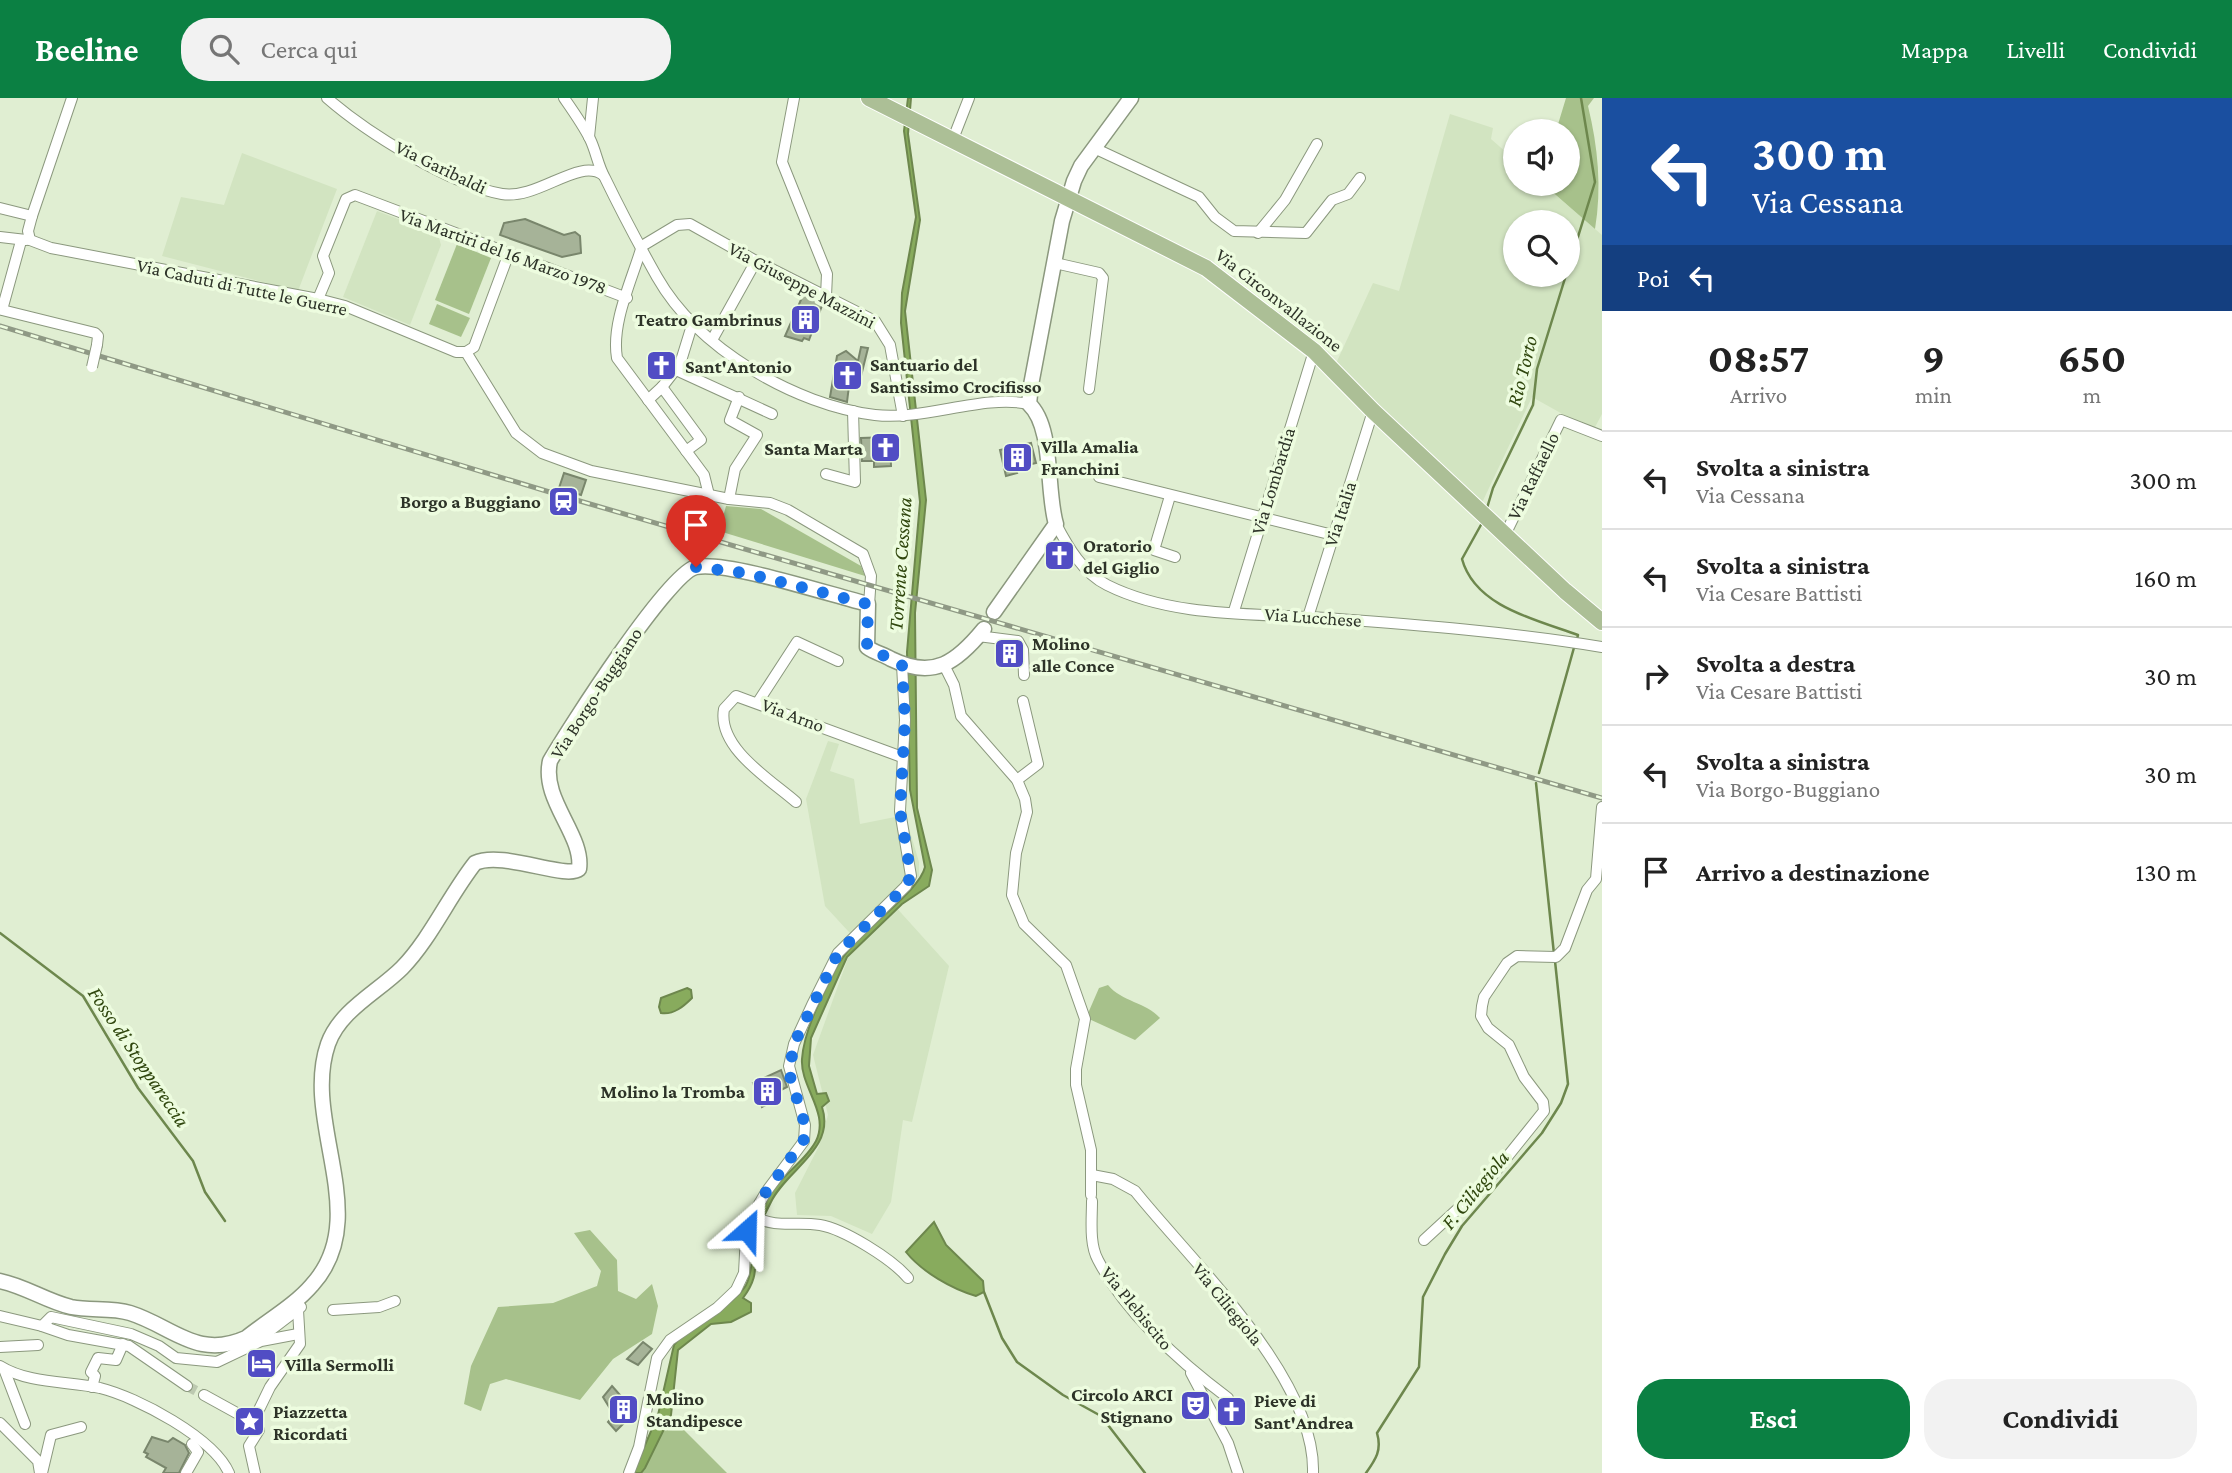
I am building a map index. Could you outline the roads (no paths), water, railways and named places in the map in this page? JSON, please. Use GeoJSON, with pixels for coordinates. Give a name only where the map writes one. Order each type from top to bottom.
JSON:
{"type":"FeatureCollection","features":[{"type":"Feature","properties":{"kind":"main road","name":"Via Circonvallazione"},"geometry":{"type":"LineString","coordinates":[[869,98],[1206,268],[1314,351],[1373,411],[1602,622]]}},
{"type":"Feature","properties":{"kind":"street"},"geometry":{"type":"LineString","coordinates":[[72,98],[2,310],[95,333],[98,336],[92,367]]}},
{"type":"Feature","properties":{"kind":"street","name":"Via Garibaldi"},"geometry":{"type":"LineString","coordinates":[[327,98],[405,152],[491,191],[513,195],[536,191],[575,172],[595,170],[603,175]]}},
{"type":"Feature","properties":{"kind":"street"},"geometry":{"type":"LineString","coordinates":[[564,98],[589,138],[603,175],[657,278],[693,322],[712,340],[751,368],[795,392],[853,411],[903,416],[1005,403],[1029,404]]}},
{"type":"Feature","properties":{"kind":"street"},"geometry":{"type":"LineString","coordinates":[[589,138],[593,98]]}},
{"type":"Feature","properties":{"kind":"street"},"geometry":{"type":"LineString","coordinates":[[794,98],[782,162],[827,274],[826,296]]}},
{"type":"Feature","properties":{"kind":"street"},"geometry":{"type":"LineString","coordinates":[[953,139],[969,98]]}},
{"type":"Feature","properties":{"kind":"street"},"geometry":{"type":"LineString","coordinates":[[994,612],[1056,524],[1049,493],[1042,422],[1029,404],[1069,197],[1077,174],[1131,98]]}},
{"type":"Feature","properties":{"kind":"street"},"geometry":{"type":"LineString","coordinates":[[1258,233],[1285,200],[1317,144]]}},
{"type":"Feature","properties":{"kind":"street"},"geometry":{"type":"LineString","coordinates":[[1094,148],[1199,197],[1215,217],[1234,231],[1306,233],[1332,200],[1348,194],[1360,178]]}},
{"type":"Feature","properties":{"kind":"street","name":"Via Martiri del 16 Marzo 1978"},"geometry":{"type":"LineString","coordinates":[[317,299],[329,273],[323,256],[346,199],[355,195],[627,298]]}},
{"type":"Feature","properties":{"kind":"street"},"geometry":{"type":"LineString","coordinates":[[0,208],[32,216]]}},
{"type":"Feature","properties":{"kind":"street","name":"Via Giuseppe Mazzini"},"geometry":{"type":"LineString","coordinates":[[642,246],[677,225],[687,223],[756,261],[853,308],[882,327],[891,345],[903,416]]}},
{"type":"Feature","properties":{"kind":"street","name":"Via Caduti di Tutte le Guerre"},"geometry":{"type":"LineString","coordinates":[[0,237],[317,299],[345,306],[456,352],[466,352]]}},
{"type":"Feature","properties":{"kind":"street"},"geometry":{"type":"LineString","coordinates":[[642,246],[616,339],[617,358],[704,475],[713,496]]}},
{"type":"Feature","properties":{"kind":"street"},"geometry":{"type":"LineString","coordinates":[[509,254],[474,347],[466,352],[516,433],[542,453],[578,468],[729,499],[774,504],[863,554],[872,576],[867,647],[902,665],[920,669],[944,665],[969,648],[981,632],[1018,640],[1023,650],[1024,675]]}},
{"type":"Feature","properties":{"kind":"street"},"geometry":{"type":"LineString","coordinates":[[712,340],[756,261]]}},
{"type":"Feature","properties":{"kind":"street"},"geometry":{"type":"LineString","coordinates":[[1055,263],[1099,273],[1103,278],[1089,389]]}},
{"type":"Feature","properties":{"kind":"street"},"geometry":{"type":"LineString","coordinates":[[648,400],[676,370],[693,322]]}},
{"type":"Feature","properties":{"kind":"street","name":"Via Lombardia"},"geometry":{"type":"LineString","coordinates":[[1234,611],[1314,351]]}},
{"type":"Feature","properties":{"kind":"street"},"geometry":{"type":"LineString","coordinates":[[676,370],[772,414]]}},
{"type":"Feature","properties":{"kind":"street"},"geometry":{"type":"LineString","coordinates":[[662,387],[701,440],[686,451]]}},
{"type":"Feature","properties":{"kind":"street"},"geometry":{"type":"LineString","coordinates":[[729,499],[735,468],[757,435],[730,420],[739,397]]}},
{"type":"Feature","properties":{"kind":"street"},"geometry":{"type":"LineString","coordinates":[[826,474],[855,482],[853,411]]}},
{"type":"Feature","properties":{"kind":"street","name":"Via Italia"},"geometry":{"type":"LineString","coordinates":[[1308,617],[1373,411]]}},
{"type":"Feature","properties":{"kind":"street","name":"Via Raffaello"},"geometry":{"type":"LineString","coordinates":[[1505,535],[1561,420],[1602,436]]}},
{"type":"Feature","properties":{"kind":"street"},"geometry":{"type":"LineString","coordinates":[[1099,477],[1333,535]]}},
{"type":"Feature","properties":{"kind":"street"},"geometry":{"type":"LineString","coordinates":[[1170,496],[1154,551],[1175,557]]}},
{"type":"Feature","properties":{"kind":"street","name":"Via Lucchese"},"geometry":{"type":"LineString","coordinates":[[1056,524],[1083,566],[1106,585],[1164,605],[1455,627],[1602,647]]}},
{"type":"Feature","properties":{"kind":"street","name":"Via Borgo-Buggiano"},"geometry":{"type":"LineString","coordinates":[[303,1294],[332,1256],[336,1240],[336,1198],[320,1093],[326,1052],[335,1029],[402,968],[475,863],[505,860],[569,873],[577,872],[579,858],[550,784],[550,761],[665,591],[681,574],[701,567],[745,573],[869,605]]}},
{"type":"Feature","properties":{"kind":"street"},"geometry":{"type":"LineString","coordinates":[[758,702],[797,642],[838,661]]}},
{"type":"Feature","properties":{"kind":"street"},"geometry":{"type":"LineString","coordinates":[[629,1473],[639,1447],[657,1359],[670,1340],[717,1308],[736,1290],[744,1273],[746,1235],[752,1216],[761,1199],[804,1141],[805,1125],[789,1066],[794,1044],[812,1005],[838,953],[906,886],[911,876],[901,824],[905,720],[902,665]]}},
{"type":"Feature","properties":{"kind":"street"},"geometry":{"type":"LineString","coordinates":[[944,665],[954,685],[961,716],[1017,780],[1038,764],[1023,701]]}},
{"type":"Feature","properties":{"kind":"street","name":"Via Arno"},"geometry":{"type":"LineString","coordinates":[[796,802],[738,750],[726,730],[722,718],[728,702],[736,696],[902,757]]}},
{"type":"Feature","properties":{"kind":"street","name":"Via Plebiscito"},"geometry":{"type":"LineString","coordinates":[[1017,780],[1026,799],[1027,812],[1016,853],[1013,900],[1024,925],[1066,965],[1085,1019],[1076,1069],[1076,1085],[1091,1150],[1091,1198],[1097,1259],[1144,1322],[1189,1369]]}},
{"type":"Feature","properties":{"kind":"street"},"geometry":{"type":"LineString","coordinates":[[1424,1240],[1487,1182],[1544,1111],[1543,1102],[1524,1077],[1509,1045],[1488,1028],[1482,1016],[1482,1006],[1484,997],[1507,963],[1517,956],[1556,957],[1565,948],[1582,900],[1598,872],[1602,807]]}},
{"type":"Feature","properties":{"kind":"street","name":"Via Ciliegiola"},"geometry":{"type":"LineString","coordinates":[[1092,1175],[1113,1179],[1135,1191],[1257,1336],[1280,1372],[1304,1426],[1312,1452],[1313,1473]]}},
{"type":"Feature","properties":{"kind":"street"},"geometry":{"type":"LineString","coordinates":[[752,1216],[767,1223],[818,1225],[832,1229],[890,1262],[908,1278]]}},
{"type":"Feature","properties":{"kind":"street"},"geometry":{"type":"LineString","coordinates":[[0,1281],[70,1307],[131,1313],[189,1342],[228,1345],[277,1333],[298,1334]]}},
{"type":"Feature","properties":{"kind":"street"},"geometry":{"type":"LineString","coordinates":[[42,1326],[51,1317],[105,1327],[147,1339],[176,1358],[217,1362],[252,1340],[303,1294],[305,1298],[298,1310],[277,1333]]}},
{"type":"Feature","properties":{"kind":"street"},"geometry":{"type":"LineString","coordinates":[[332,1310],[379,1307],[396,1301]]}},
{"type":"Feature","properties":{"kind":"street"},"geometry":{"type":"LineString","coordinates":[[254,1420],[270,1387],[300,1344],[298,1310]]}},
{"type":"Feature","properties":{"kind":"street"},"geometry":{"type":"LineString","coordinates":[[0,1316],[68,1335],[123,1344],[187,1386]]}},
{"type":"Feature","properties":{"kind":"street"},"geometry":{"type":"LineString","coordinates":[[92,1387],[95,1376],[92,1371],[98,1358],[116,1360],[123,1344]]}},
{"type":"Feature","properties":{"kind":"street"},"geometry":{"type":"LineString","coordinates":[[0,1347],[38,1345]]}},
{"type":"Feature","properties":{"kind":"street"},"geometry":{"type":"LineString","coordinates":[[2,1368],[46,1381],[92,1387],[120,1395],[189,1431],[219,1456],[229,1473]]}},
{"type":"Feature","properties":{"kind":"street"},"geometry":{"type":"LineString","coordinates":[[2,1368],[25,1424]]}},
{"type":"Feature","properties":{"kind":"street"},"geometry":{"type":"LineString","coordinates":[[1189,1369],[1227,1398]]}},
{"type":"Feature","properties":{"kind":"street"},"geometry":{"type":"LineString","coordinates":[[1189,1369],[1228,1443],[1238,1473]]}},
{"type":"Feature","properties":{"kind":"street"},"geometry":{"type":"LineString","coordinates":[[204,1395],[254,1420],[259,1430],[249,1446],[255,1473]]}},
{"type":"Feature","properties":{"kind":"street"},"geometry":{"type":"LineString","coordinates":[[0,1423],[38,1461],[41,1473]]}},
{"type":"Feature","properties":{"kind":"street"},"geometry":{"type":"LineString","coordinates":[[41,1473],[51,1435],[81,1427]]}},
{"type":"Feature","properties":{"kind":"street"},"geometry":{"type":"LineString","coordinates":[[186,1473],[198,1452],[192,1444]]}},
{"type":"Feature","properties":{"kind":"waterway","name":"Rio Torto"},"geometry":{"type":"LineString","coordinates":[[1580,230],[1595,182],[1581,98]]}},
{"type":"Feature","properties":{"kind":"waterway","name":"Rio Torto"},"geometry":{"type":"LineString","coordinates":[[1487,508],[1493,488],[1533,405],[1537,369],[1562,287]]}},
{"type":"Feature","properties":{"kind":"waterway"},"geometry":{"type":"LineString","coordinates":[[1482,523],[1462,559],[1469,575],[1480,589],[1510,609],[1578,635],[1577,639]]}},
{"type":"Feature","properties":{"kind":"waterway"},"geometry":{"type":"LineString","coordinates":[[1539,773],[1575,644]]}},
{"type":"Feature","properties":{"kind":"waterway"},"geometry":{"type":"LineString","coordinates":[[1536,783],[1554,954]]}},
{"type":"Feature","properties":{"kind":"waterway","name":"Fosso di Stoppareccia"},"geometry":{"type":"LineString","coordinates":[[0,933],[83,996],[138,1088],[193,1161],[205,1192],[225,1221]]}},
{"type":"Feature","properties":{"kind":"waterway","name":"F. Ciliegiola"},"geometry":{"type":"LineString","coordinates":[[1366,1473],[1377,1454],[1377,1433],[1419,1367],[1423,1297],[1445,1254],[1462,1226],[1542,1133],[1561,1103],[1568,1084],[1555,961]]}},
{"type":"Feature","properties":{"kind":"waterway"},"geometry":{"type":"LineString","coordinates":[[984,1292],[1002,1338],[1017,1362],[1063,1395],[1101,1416],[1145,1473]]}},
{"type":"Feature","properties":{"kind":"tunnel"},"geometry":{"type":"LineString","coordinates":[[187,1386],[204,1395]]}},
{"type":"Feature","properties":{"kind":"railway"},"geometry":{"type":"LineString","coordinates":[[0,326],[566,497],[1602,798]]}},
{"type":"Feature","properties":{"kind":"place","name":"Teatro Gambrinus"},"geometry":{"type":"Point","coordinates":[805,319]}},
{"type":"Feature","properties":{"kind":"place","name":"Sant'Antonio"},"geometry":{"type":"Point","coordinates":[662,366]}},
{"type":"Feature","properties":{"kind":"place","name":"Santuario del Santissimo Crocifisso"},"geometry":{"type":"Point","coordinates":[847,375]}},
{"type":"Feature","properties":{"kind":"place","name":"Santa Marta"},"geometry":{"type":"Point","coordinates":[886,448]}},
{"type":"Feature","properties":{"kind":"place","name":"Villa Amalia Franchini"},"geometry":{"type":"Point","coordinates":[1018,457]}},
{"type":"Feature","properties":{"kind":"place","name":"Borgo a Buggiano"},"geometry":{"type":"Point","coordinates":[564,501]}},
{"type":"Feature","properties":{"kind":"place","name":"Oratorio del Giglio"},"geometry":{"type":"Point","coordinates":[1060,556]}},
{"type":"Feature","properties":{"kind":"place","name":"Molino alle Conce"},"geometry":{"type":"Point","coordinates":[1009,654]}},
{"type":"Feature","properties":{"kind":"place","name":"Molino la Tromba"},"geometry":{"type":"Point","coordinates":[768,1091]}},
{"type":"Feature","properties":{"kind":"place","name":"Villa Sermolli"},"geometry":{"type":"Point","coordinates":[262,1364]}},
{"type":"Feature","properties":{"kind":"place","name":"Circolo ARCI Stignano"},"geometry":{"type":"Point","coordinates":[1196,1405]}},
{"type":"Feature","properties":{"kind":"place","name":"Molino Standipesce"},"geometry":{"type":"Point","coordinates":[623,1409]}},
{"type":"Feature","properties":{"kind":"place","name":"Pieve di Sant'Andrea"},"geometry":{"type":"Point","coordinates":[1231,1411]}},
{"type":"Feature","properties":{"kind":"place","name":"Piazzetta Ricordati"},"geometry":{"type":"Point","coordinates":[250,1422]}},
{"type":"Feature","properties":{"kind":"water label","name":"Torrente Cessana"},"geometry":{"type":"Point","coordinates":[900,564]}}]}
